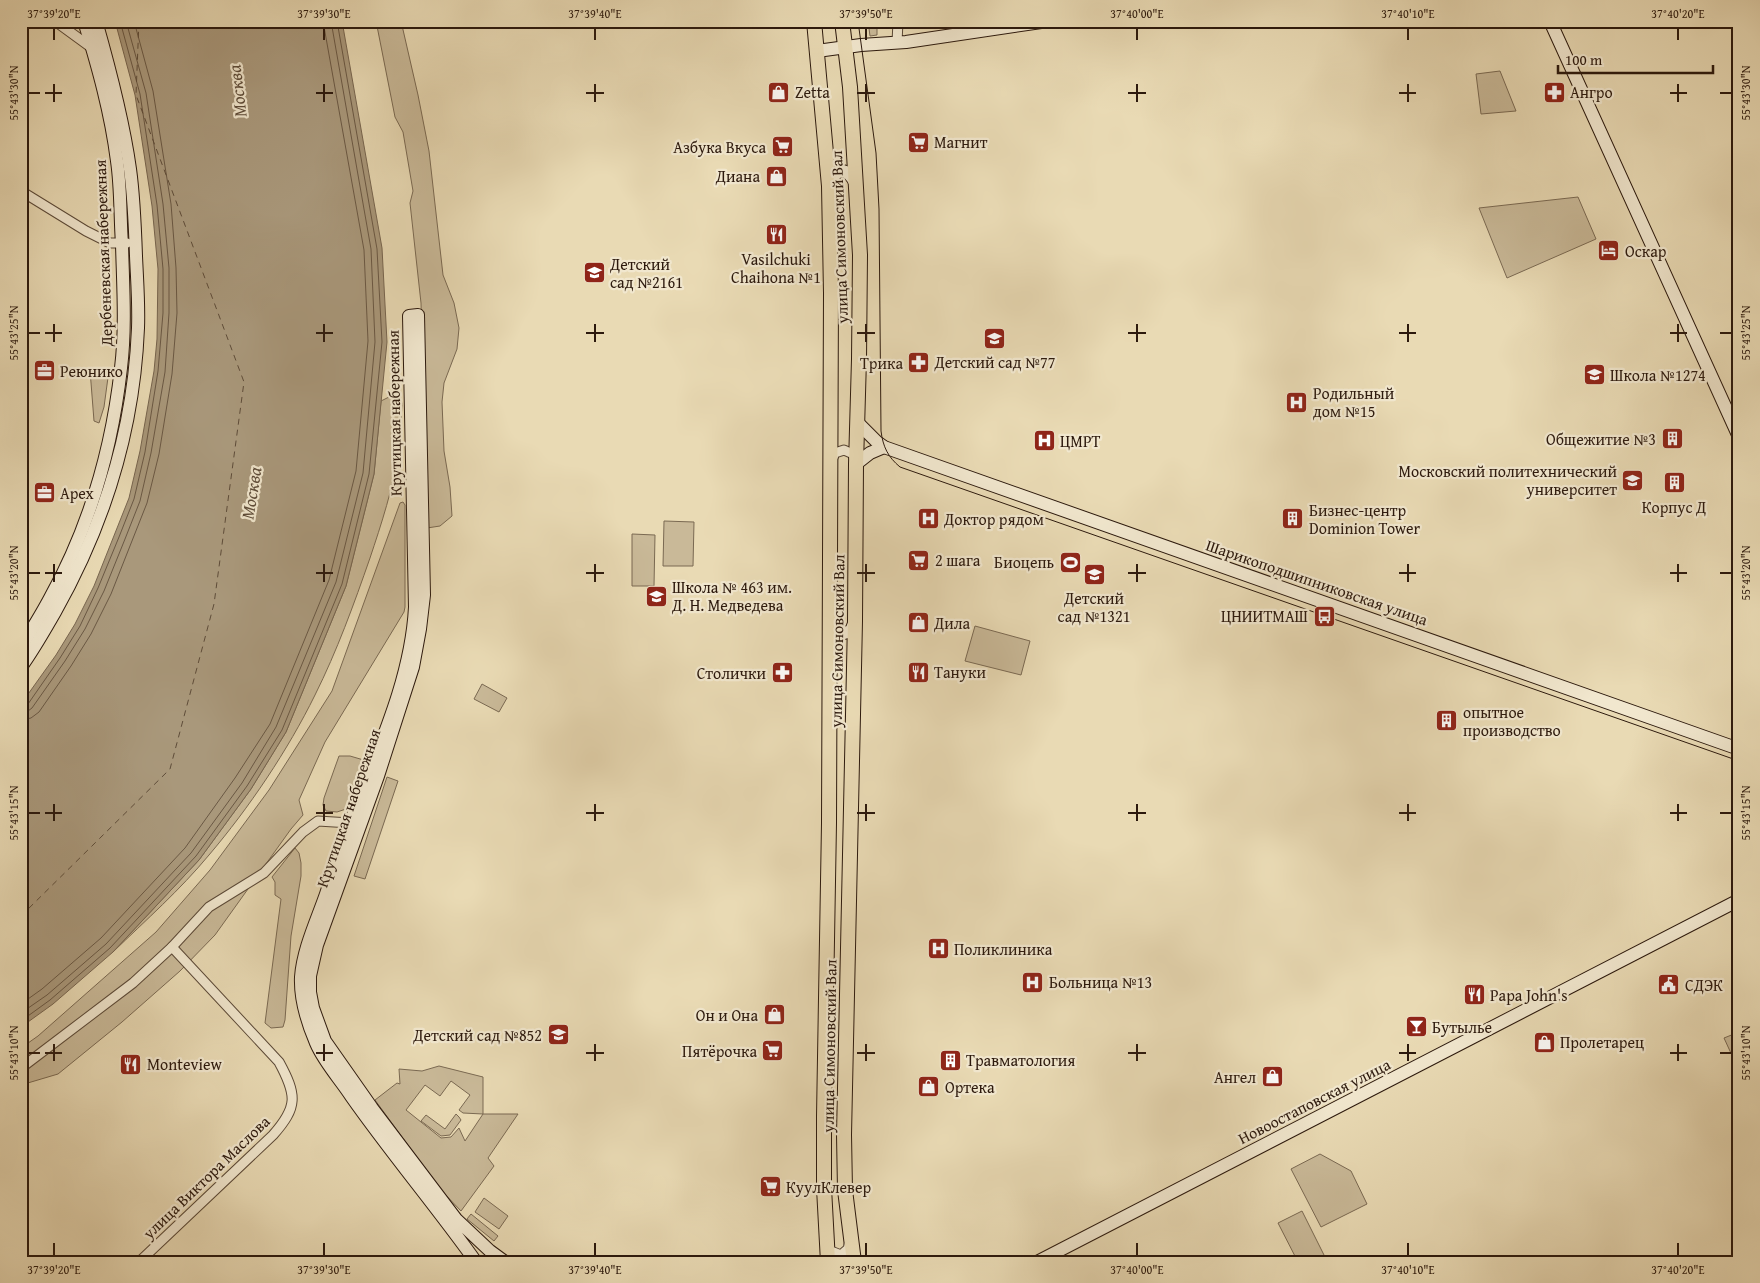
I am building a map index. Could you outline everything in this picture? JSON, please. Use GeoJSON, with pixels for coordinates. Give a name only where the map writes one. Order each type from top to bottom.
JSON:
{"type":"FeatureCollection","features":[{"type":"Feature","properties":{"kind":"main road","name":"Дербеневская набережная"},"geometry":{"type":"LineString","coordinates":[[21,647],[64,572],[90,508],[110,438],[122,368],[124,329],[118,162],[109,110],[84,21]]}},
{"type":"Feature","properties":{"kind":"main road","name":"Дербеневская набережная"},"geometry":{"type":"LineString","coordinates":[[21,667],[32,652],[73,579],[101,512],[124,440],[136,347],[138,310],[130,169],[118,105],[96,21]]}},
{"type":"Feature","properties":{"kind":"main road","name":"улица Симоновский Вал"},"geometry":{"type":"LineString","coordinates":[[814,21],[829,186],[830,620],[824,1116],[828,1262]]}},
{"type":"Feature","properties":{"kind":"main road","name":"улица Симоновский Вал"},"geometry":{"type":"LineString","coordinates":[[842,21],[850,87],[860,254],[855,621],[844,1134],[845,1190],[854,1262]]}},
{"type":"Feature","properties":{"kind":"main road"},"geometry":{"type":"LineString","coordinates":[[817,51],[897,43],[1048,21]]}},
{"type":"Feature","properties":{"kind":"main road"},"geometry":{"type":"LineString","coordinates":[[1550,21],[1739,437]]}},
{"type":"Feature","properties":{"kind":"main road"},"geometry":{"type":"LineString","coordinates":[[829,186],[831,178],[835,174],[844,171],[849,172],[853,176],[856,185]]}},
{"type":"Feature","properties":{"kind":"main road","name":"Крутицкая набережная"},"geometry":{"type":"LineString","coordinates":[[413,315],[424,595],[420,629],[413,667],[378,776],[355,824],[308,945],[301,976],[301,993],[305,1012],[316,1044],[362,1112],[476,1262]]}},
{"type":"Feature","properties":{"kind":"main road"},"geometry":{"type":"LineString","coordinates":[[858,423],[884,447]]}},
{"type":"Feature","properties":{"kind":"main road"},"geometry":{"type":"LineString","coordinates":[[856,464],[870,453],[884,447]]}},
{"type":"Feature","properties":{"kind":"main road","name":"Шарикоподшипниковская улица"},"geometry":{"type":"LineString","coordinates":[[884,447],[1739,749]]}},
{"type":"Feature","properties":{"kind":"main road"},"geometry":{"type":"LineString","coordinates":[[830,620],[835,630],[844,634],[851,631],[855,621]]}},
{"type":"Feature","properties":{"kind":"main road","name":"Крутицкая набережная"},"geometry":{"type":"LineString","coordinates":[[355,824],[310,976],[313,1008],[325,1041],[372,1108],[456,1219],[490,1251],[505,1262]]}},
{"type":"Feature","properties":{"kind":"main road","name":"Новоостаповская улица"},"geometry":{"type":"LineString","coordinates":[[1037,1262],[1739,900]]}},
{"type":"Feature","properties":{"kind":"street"},"geometry":{"type":"LineString","coordinates":[[56,21],[107,59]]}},
{"type":"Feature","properties":{"kind":"street"},"geometry":{"type":"LineString","coordinates":[[61,21],[70,21]]}},
{"type":"Feature","properties":{"kind":"street"},"geometry":{"type":"LineString","coordinates":[[897,43],[898,21]]}},
{"type":"Feature","properties":{"kind":"street"},"geometry":{"type":"LineString","coordinates":[[21,190],[110,244],[135,242]]}},
{"type":"Feature","properties":{"kind":"street"},"geometry":{"type":"LineString","coordinates":[[830,463],[835,453],[844,450],[853,454],[856,464]]}},
{"type":"Feature","properties":{"kind":"street"},"geometry":{"type":"LineString","coordinates":[[21,1068],[133,982],[172,947],[209,907],[264,873],[303,832],[318,821],[355,824]]}},
{"type":"Feature","properties":{"kind":"street","name":"улица Виктора Маслова"},"geometry":{"type":"LineString","coordinates":[[139,1262],[273,1135],[286,1120],[292,1107],[292,1094],[288,1079],[279,1062],[172,947]]}},
{"type":"Feature","properties":{"kind":"street"},"geometry":{"type":"LineString","coordinates":[[826,1241],[831,1252],[841,1255],[848,1249],[850,1239]]}},
{"type":"Feature","properties":{"kind":"shaded area"},"geometry":{"type":"Polygon","coordinates":[[[376,21],[401,21],[429,151],[443,275],[454,303],[459,328],[457,349],[444,383],[442,402],[444,451],[450,487],[452,516],[440,526],[427,528],[421,303],[410,203],[413,191],[403,132],[395,117],[376,21]]]}},
{"type":"Feature","properties":{"kind":"shaded area"},"geometry":{"type":"Polygon","coordinates":[[[868,21],[877,21],[877,35],[870,36],[868,21]]]}},
{"type":"Feature","properties":{"kind":"shaded area"},"geometry":{"type":"Polygon","coordinates":[[[1500,71],[1516,111],[1481,114],[1476,74],[1500,71]]]}},
{"type":"Feature","properties":{"kind":"shaded area"},"geometry":{"type":"Polygon","coordinates":[[[1578,197],[1596,239],[1507,278],[1479,208],[1578,197]]]}},
{"type":"Feature","properties":{"kind":"shaded area"},"geometry":{"type":"Polygon","coordinates":[[[94,368],[109,370],[104,407],[99,423],[94,421],[90,370],[94,368]]]}},
{"type":"Feature","properties":{"kind":"shaded area"},"geometry":{"type":"Polygon","coordinates":[[[391,396],[397,396],[402,403],[399,446],[390,492],[383,519],[351,610],[331,662],[315,695],[293,737],[253,798],[224,837],[198,868],[113,952],[199,860],[251,789],[286,732],[346,586],[374,474],[381,401],[391,396]]]}},
{"type":"Feature","properties":{"kind":"shaded area"},"geometry":{"type":"Polygon","coordinates":[[[403,502],[405,505],[404,612],[325,742],[299,800],[303,815],[215,935],[180,971],[122,1022],[58,1074],[21,1085],[21,1048],[38,1036],[156,932],[210,870],[269,790],[332,691],[400,503],[403,502]]]}},
{"type":"Feature","properties":{"kind":"shaded area"},"geometry":{"type":"Polygon","coordinates":[[[664,521],[694,522],[693,566],[663,566],[664,521]]]}},
{"type":"Feature","properties":{"kind":"shaded area"},"geometry":{"type":"Polygon","coordinates":[[[632,534],[655,535],[654,586],[632,586],[632,534]]]}},
{"type":"Feature","properties":{"kind":"shaded area"},"geometry":{"type":"Polygon","coordinates":[[[975,626],[1030,641],[1021,675],[965,661],[975,626]]]}},
{"type":"Feature","properties":{"kind":"shaded area"},"geometry":{"type":"Polygon","coordinates":[[[482,684],[507,698],[499,712],[474,699],[482,684]]]}},
{"type":"Feature","properties":{"kind":"shaded area"},"geometry":{"type":"Polygon","coordinates":[[[339,756],[350,756],[367,761],[353,801],[346,809],[337,812],[326,811],[323,805],[324,798],[339,756]]]}},
{"type":"Feature","properties":{"kind":"shaded area"},"geometry":{"type":"Polygon","coordinates":[[[387,777],[398,781],[365,879],[354,876],[387,777]]]}},
{"type":"Feature","properties":{"kind":"shaded area"},"geometry":{"type":"Polygon","coordinates":[[[295,848],[299,853],[301,876],[291,936],[285,1020],[283,1027],[271,1028],[265,1023],[281,899],[275,895],[275,882],[272,877],[295,848]]]}},
{"type":"Feature","properties":{"kind":"shaded area"},"geometry":{"type":"Polygon","coordinates":[[[1739,1032],[1739,1061],[1735,1062],[1724,1038],[1739,1032]]]}},
{"type":"Feature","properties":{"kind":"shaded area"},"geometry":{"type":"Polygon","coordinates":[[[439,1066],[483,1077],[483,1114],[518,1114],[488,1158],[494,1166],[461,1211],[440,1189],[375,1100],[397,1083],[400,1084],[399,1069],[422,1071],[439,1066]],[[451,1081],[440,1096],[425,1085],[406,1110],[441,1138],[451,1137],[459,1128],[465,1141],[483,1114],[463,1113],[459,1110],[470,1095],[451,1081]]]}},
{"type":"Feature","properties":{"kind":"shaded area"},"geometry":{"type":"Polygon","coordinates":[[[456,1114],[461,1120],[450,1135],[441,1136],[421,1121],[426,1115],[445,1129],[456,1114]]]}},
{"type":"Feature","properties":{"kind":"shaded area"},"geometry":{"type":"Polygon","coordinates":[[[1320,1154],[1351,1171],[1367,1204],[1321,1227],[1291,1169],[1320,1154]]]}},
{"type":"Feature","properties":{"kind":"shaded area"},"geometry":{"type":"Polygon","coordinates":[[[484,1198],[508,1216],[499,1229],[475,1212],[484,1198]]]}},
{"type":"Feature","properties":{"kind":"shaded area"},"geometry":{"type":"Polygon","coordinates":[[[1302,1211],[1326,1259],[1321,1262],[1298,1262],[1278,1223],[1302,1211]]]}},
{"type":"Feature","properties":{"kind":"shaded area"},"geometry":{"type":"Polygon","coordinates":[[[471,1214],[498,1236],[494,1241],[467,1219],[471,1214]]]}},
{"type":"Feature","properties":{"kind":"water","name":"Москва"},"geometry":{"type":"Polygon","coordinates":[[[115,21],[342,21],[382,248],[387,342],[374,474],[346,586],[286,732],[251,789],[199,860],[113,952],[53,1004],[21,1027],[21,704],[56,655],[75,624],[94,586],[129,498],[140,451],[154,371],[157,339],[158,269],[152,206],[135,95],[115,21]]]}},
{"type":"Feature","properties":{"kind":"ferry route"},"geometry":{"type":"LineString","coordinates":[[21,916],[170,769],[214,604],[244,382],[136,95],[139,21]]}},
{"type":"Feature","properties":{"kind":"tram line"},"geometry":{"type":"LineString","coordinates":[[858,21],[876,153],[879,209],[881,431],[887,451],[900,467],[1739,761]]}},
{"type":"Feature","properties":{"kind":"place","name":"Zetta"},"geometry":{"type":"Point","coordinates":[779,92]}},
{"type":"Feature","properties":{"kind":"place","name":"Ангро"},"geometry":{"type":"Point","coordinates":[1554,92]}},
{"type":"Feature","properties":{"kind":"place","name":"Магнит"},"geometry":{"type":"Point","coordinates":[918,142]}},
{"type":"Feature","properties":{"kind":"place","name":"Азбука Вкуса"},"geometry":{"type":"Point","coordinates":[782,147]}},
{"type":"Feature","properties":{"kind":"place","name":"Диана"},"geometry":{"type":"Point","coordinates":[776,176]}},
{"type":"Feature","properties":{"kind":"place","name":"Vasilchuki Chaihona №1"},"geometry":{"type":"Point","coordinates":[776,235]}},
{"type":"Feature","properties":{"kind":"place","name":"Оскар"},"geometry":{"type":"Point","coordinates":[1609,251]}},
{"type":"Feature","properties":{"kind":"place","name":"Детский сад №2161"},"geometry":{"type":"Point","coordinates":[594,273]}},
{"type":"Feature","properties":{"kind":"place","name":"Детский сад №77"},"geometry":{"type":"Point","coordinates":[995,338]}},
{"type":"Feature","properties":{"kind":"place","name":"Трика"},"geometry":{"type":"Point","coordinates":[919,363]}},
{"type":"Feature","properties":{"kind":"place","name":"Реюнико"},"geometry":{"type":"Point","coordinates":[44,371]}},
{"type":"Feature","properties":{"kind":"place","name":"Школа №1274"},"geometry":{"type":"Point","coordinates":[1594,375]}},
{"type":"Feature","properties":{"kind":"place","name":"Родильный дом №15"},"geometry":{"type":"Point","coordinates":[1297,402]}},
{"type":"Feature","properties":{"kind":"place","name":"Общежитие №3"},"geometry":{"type":"Point","coordinates":[1672,439]}},
{"type":"Feature","properties":{"kind":"place","name":"ЦМРТ"},"geometry":{"type":"Point","coordinates":[1044,441]}},
{"type":"Feature","properties":{"kind":"place","name":"Московский политехнический университет"},"geometry":{"type":"Point","coordinates":[1633,480]}},
{"type":"Feature","properties":{"kind":"place","name":"Корпус Д"},"geometry":{"type":"Point","coordinates":[1674,483]}},
{"type":"Feature","properties":{"kind":"place","name":"Apex"},"geometry":{"type":"Point","coordinates":[44,493]}},
{"type":"Feature","properties":{"kind":"place","name":"Доктор рядом"},"geometry":{"type":"Point","coordinates":[928,519]}},
{"type":"Feature","properties":{"kind":"place","name":"Бизнес-центр Dominion Tower"},"geometry":{"type":"Point","coordinates":[1293,519]}},
{"type":"Feature","properties":{"kind":"place","name":"2 шага"},"geometry":{"type":"Point","coordinates":[919,560]}},
{"type":"Feature","properties":{"kind":"place","name":"Биоцепь"},"geometry":{"type":"Point","coordinates":[1070,562]}},
{"type":"Feature","properties":{"kind":"place","name":"Детский сад №1321"},"geometry":{"type":"Point","coordinates":[1094,574]}},
{"type":"Feature","properties":{"kind":"place","name":"Школа № 463 им. Д. Н. Медведева"},"geometry":{"type":"Point","coordinates":[656,596]}},
{"type":"Feature","properties":{"kind":"place","name":"ЦНИИТМАШ"},"geometry":{"type":"Point","coordinates":[1324,616]}},
{"type":"Feature","properties":{"kind":"place","name":"Дила"},"geometry":{"type":"Point","coordinates":[918,623]}},
{"type":"Feature","properties":{"kind":"place","name":"Тануки"},"geometry":{"type":"Point","coordinates":[918,672]}},
{"type":"Feature","properties":{"kind":"place","name":"Столички"},"geometry":{"type":"Point","coordinates":[782,673]}},
{"type":"Feature","properties":{"kind":"place","name":"опытное производство"},"geometry":{"type":"Point","coordinates":[1447,721]}},
{"type":"Feature","properties":{"kind":"place","name":"Поликлиника"},"geometry":{"type":"Point","coordinates":[938,949]}},
{"type":"Feature","properties":{"kind":"place","name":"Больница №13"},"geometry":{"type":"Point","coordinates":[1033,982]}},
{"type":"Feature","properties":{"kind":"place","name":"СДЭК"},"geometry":{"type":"Point","coordinates":[1669,985]}},
{"type":"Feature","properties":{"kind":"place","name":"Papa John's"},"geometry":{"type":"Point","coordinates":[1474,995]}},
{"type":"Feature","properties":{"kind":"place","name":"Он и Она"},"geometry":{"type":"Point","coordinates":[774,1015]}},
{"type":"Feature","properties":{"kind":"place","name":"Бутылье"},"geometry":{"type":"Point","coordinates":[1416,1027]}},
{"type":"Feature","properties":{"kind":"place","name":"Детский сад №852"},"geometry":{"type":"Point","coordinates":[558,1035]}},
{"type":"Feature","properties":{"kind":"place","name":"Пролетарец"},"geometry":{"type":"Point","coordinates":[1544,1042]}},
{"type":"Feature","properties":{"kind":"place","name":"Пятёрочка"},"geometry":{"type":"Point","coordinates":[773,1051]}},
{"type":"Feature","properties":{"kind":"place","name":"Травматология"},"geometry":{"type":"Point","coordinates":[950,1060]}},
{"type":"Feature","properties":{"kind":"place","name":"Monteview"},"geometry":{"type":"Point","coordinates":[131,1064]}},
{"type":"Feature","properties":{"kind":"place","name":"Ангел"},"geometry":{"type":"Point","coordinates":[1272,1077]}},
{"type":"Feature","properties":{"kind":"place","name":"Ортека"},"geometry":{"type":"Point","coordinates":[929,1087]}},
{"type":"Feature","properties":{"kind":"place","name":"КуулКлевер"},"geometry":{"type":"Point","coordinates":[770,1187]}}]}
